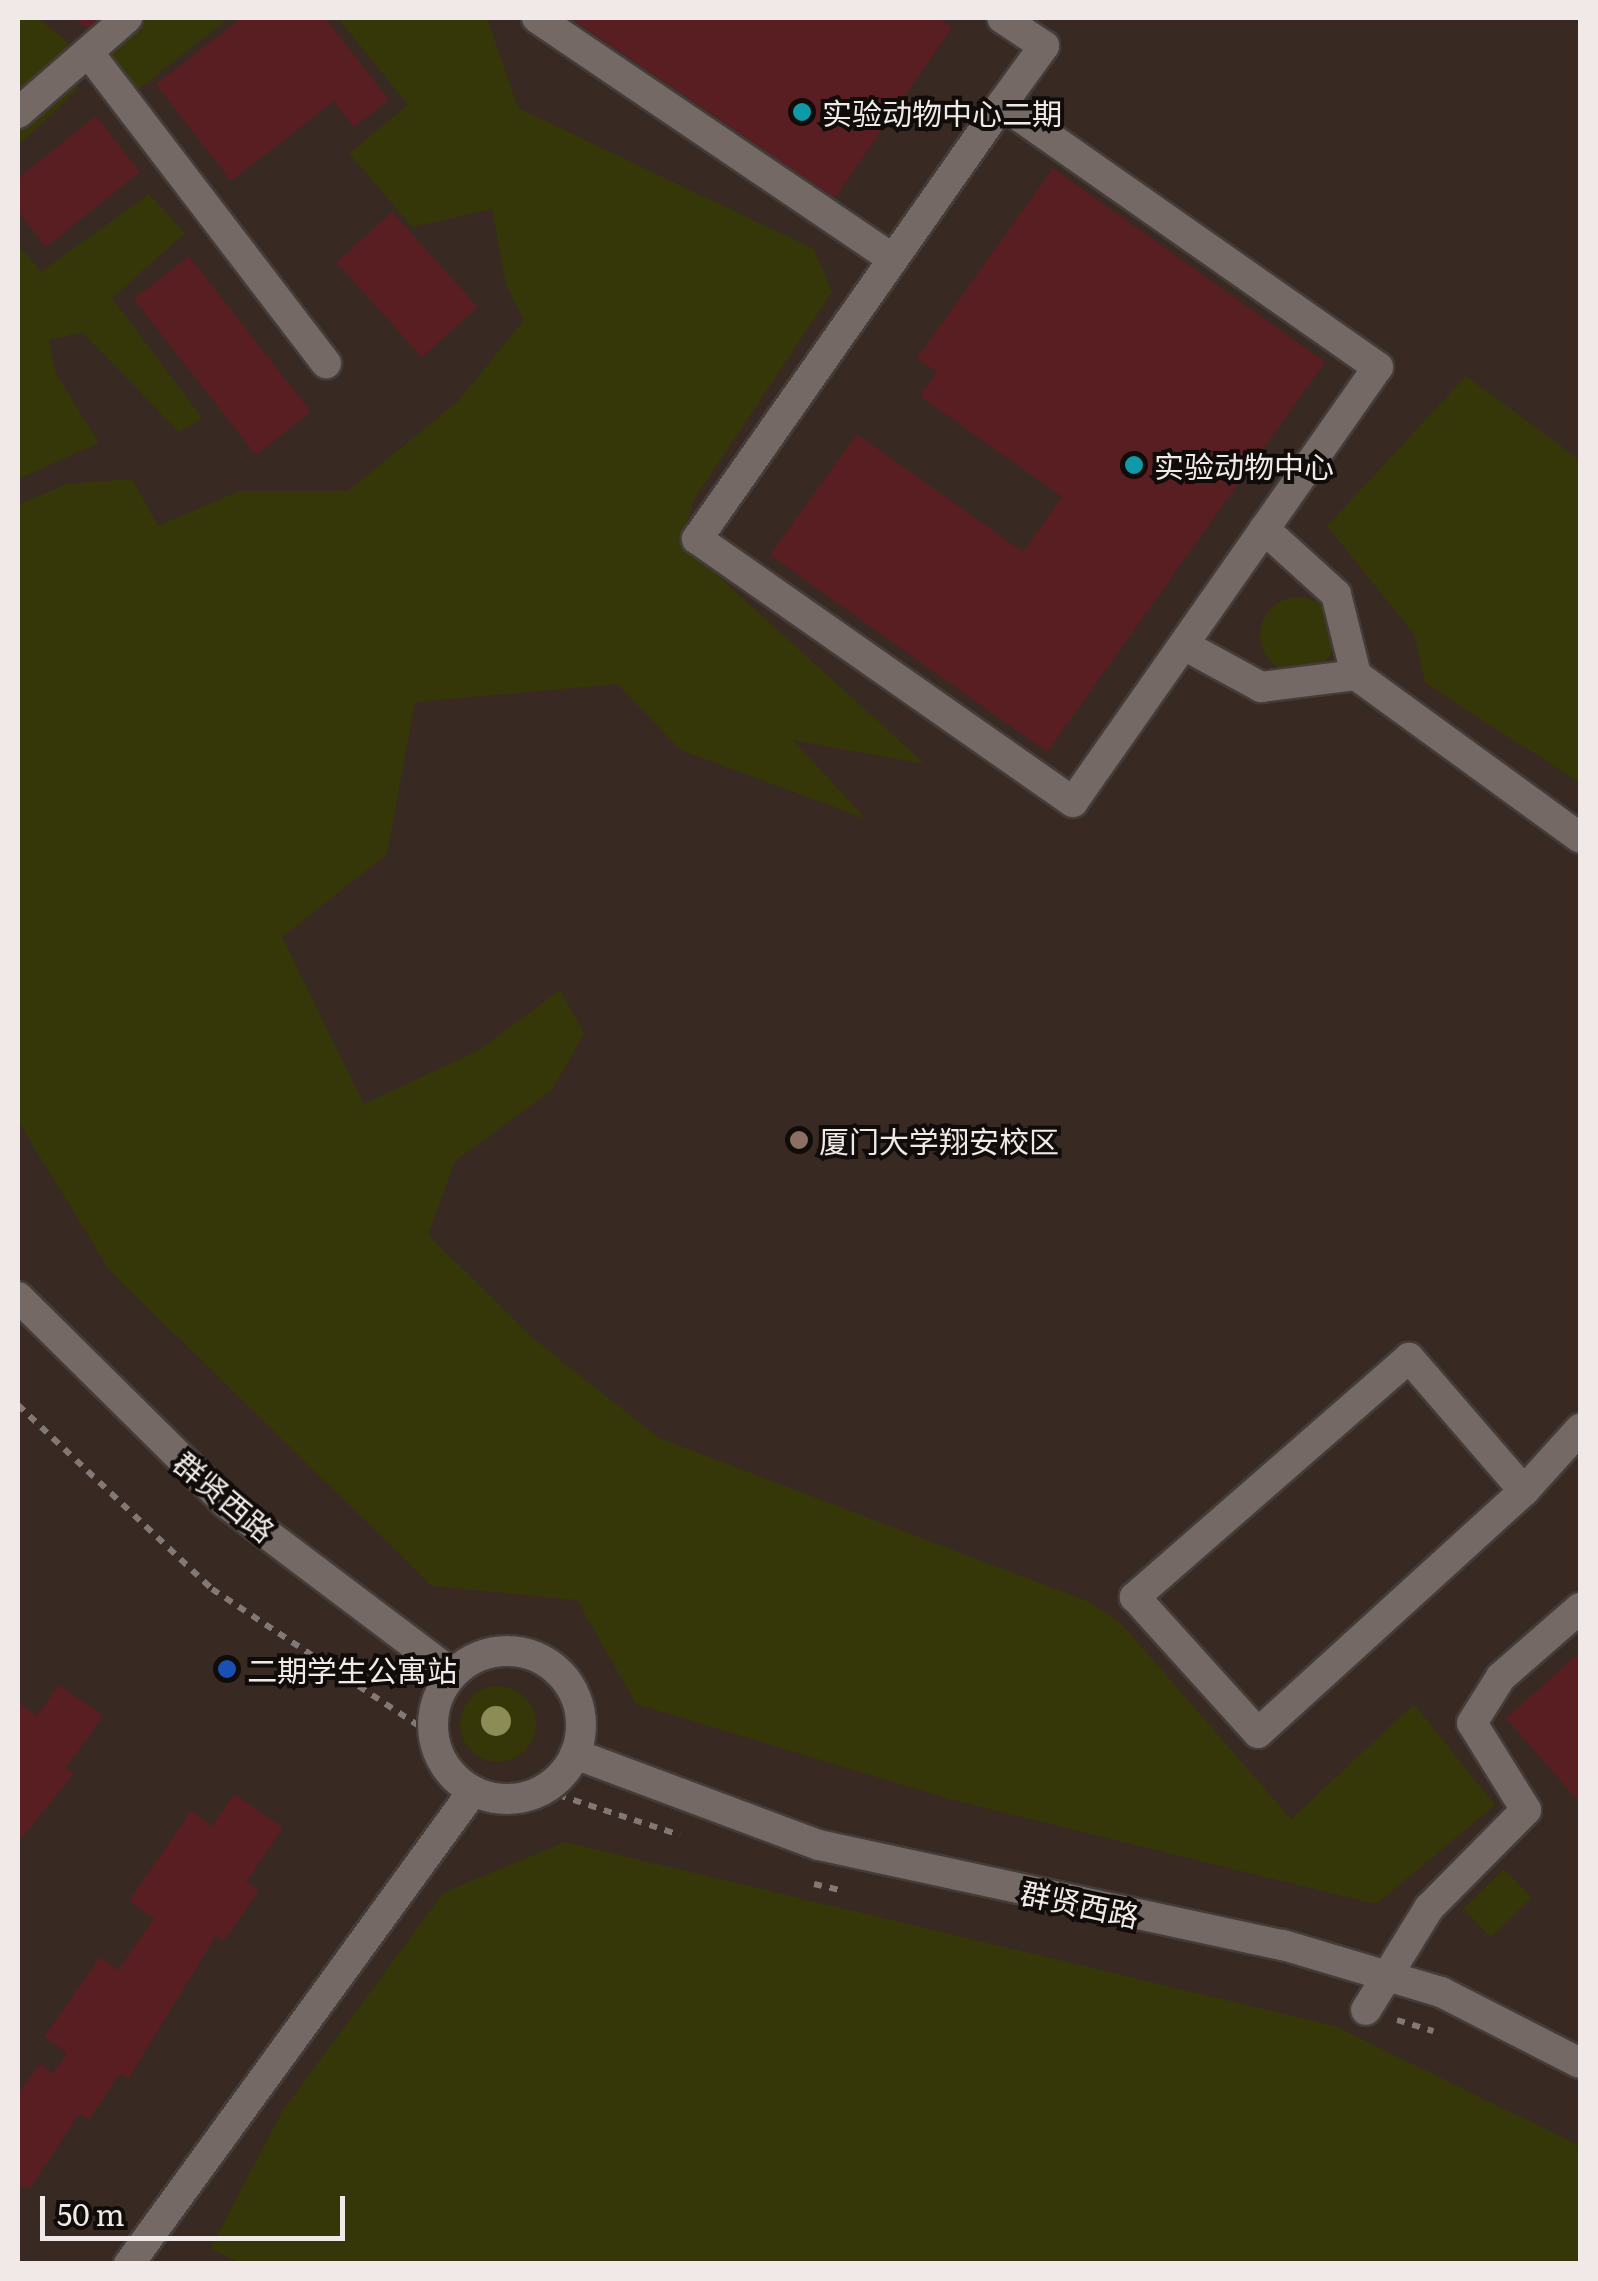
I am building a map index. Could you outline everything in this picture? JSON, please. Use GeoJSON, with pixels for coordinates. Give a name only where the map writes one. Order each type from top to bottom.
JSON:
{"type":"FeatureCollection","features":[{"type":"Feature","properties":{"kind":"street"},"geometry":{"type":"LineString","coordinates":[[18,113],[126,18]]}},
{"type":"Feature","properties":{"kind":"street"},"geometry":{"type":"LineString","coordinates":[[537,18],[894,259]]}},
{"type":"Feature","properties":{"kind":"street"},"geometry":{"type":"LineString","coordinates":[[1002,18],[1044,46],[1002,104],[697,539],[1073,802],[1378,367],[1002,104]]}},
{"type":"Feature","properties":{"kind":"street"},"geometry":{"type":"LineString","coordinates":[[88,52],[326,364]]}},
{"type":"Feature","properties":{"kind":"street"},"geometry":{"type":"LineString","coordinates":[[1264,530],[1336,594],[1356,675],[1580,838]]}},
{"type":"Feature","properties":{"kind":"street"},"geometry":{"type":"LineString","coordinates":[[1184,645],[1261,688],[1356,675]]}},
{"type":"Feature","properties":{"kind":"street","name":"群贤西路"},"geometry":{"type":"LineString","coordinates":[[18,1296],[226,1503],[453,1674]]}},
{"type":"Feature","properties":{"kind":"street"},"geometry":{"type":"LineString","coordinates":[[1524,1491],[1408,1358],[1135,1596],[1258,1732],[1524,1491],[1580,1429]]}},
{"type":"Feature","properties":{"kind":"street"},"geometry":{"type":"LineString","coordinates":[[1366,2010],[1381,1974],[1428,1908],[1526,1810],[1472,1723],[1501,1678],[1580,1608]]}},
{"type":"Feature","properties":{"kind":"street"},"geometry":{"type":"LineString","coordinates":[[492,1652],[538,1657],[571,1688],[581,1732],[575,1754],[543,1790],[496,1799],[472,1791],[454,1777],[433,1734],[436,1702],[453,1674],[492,1652]]}},
{"type":"Feature","properties":{"kind":"street","name":"群贤西路"},"geometry":{"type":"LineString","coordinates":[[575,1754],[819,1845],[1381,1974],[1441,1992],[1580,2062]]}},
{"type":"Feature","properties":{"kind":"street"},"geometry":{"type":"LineString","coordinates":[[129,2264],[472,1791]]}},
{"type":"Feature","properties":{"kind":"path"},"geometry":{"type":"LineString","coordinates":[[18,1405],[212,1589],[433,1734]]}},
{"type":"Feature","properties":{"kind":"shaded area","name":"厦门大学翔安校区"},"geometry":{"type":"Polygon","coordinates":[[[18,18],[1580,18],[1580,2263],[18,2263],[18,18]]]}},
{"type":"Feature","properties":{"kind":"shaded area"},"geometry":{"type":"Polygon","coordinates":[[[18,18],[38,18],[67,42],[78,89],[18,146],[18,18]]]}},
{"type":"Feature","properties":{"kind":"shaded area"},"geometry":{"type":"Polygon","coordinates":[[[143,18],[229,18],[135,92],[107,47],[143,18]]]}},
{"type":"Feature","properties":{"kind":"shaded area"},"geometry":{"type":"Polygon","coordinates":[[[338,18],[487,18],[518,108],[814,249],[832,292],[693,501],[682,543],[925,764],[793,740],[866,819],[681,750],[617,684],[415,702],[387,854],[282,937],[364,1104],[479,1050],[560,990],[584,1033],[552,1090],[455,1161],[428,1235],[535,1340],[659,1438],[1087,1601],[1120,1622],[1291,1819],[1414,1704],[1495,1805],[1376,1904],[953,1800],[636,1704],[577,1600],[432,1586],[110,1271],[18,1121],[18,505],[67,484],[132,479],[158,526],[239,491],[348,491],[457,402],[524,320],[506,285],[492,209],[412,227],[349,153],[408,105],[338,18]]]}},
{"type":"Feature","properties":{"kind":"shaded area"},"geometry":{"type":"Polygon","coordinates":[[[149,194],[185,233],[112,298],[202,418],[179,432],[82,332],[49,340],[56,374],[99,443],[18,479],[18,245],[41,272],[149,194]]]}},
{"type":"Feature","properties":{"kind":"shaded area"},"geometry":{"type":"Polygon","coordinates":[[[1466,376],[1580,460],[1580,783],[1425,683],[1414,634],[1327,526],[1466,376]]]}},
{"type":"Feature","properties":{"kind":"shaded area"},"geometry":{"type":"Polygon","coordinates":[[[1298,597],[1325,608],[1336,635],[1325,662],[1298,673],[1271,662],[1260,635],[1271,608],[1298,597]]]}},
{"type":"Feature","properties":{"kind":"shaded area"},"geometry":{"type":"Polygon","coordinates":[[[498,1686],[525,1697],[536,1724],[525,1751],[498,1762],[471,1751],[460,1724],[471,1697],[498,1686]]]}},
{"type":"Feature","properties":{"kind":"shaded area"},"geometry":{"type":"Polygon","coordinates":[[[565,1842],[1335,2026],[1580,2146],[1580,2263],[244,2264],[210,2249],[283,2110],[444,1892],[565,1842]]]}},
{"type":"Feature","properties":{"kind":"shaded area"},"geometry":{"type":"Polygon","coordinates":[[[1504,1869],[1532,1898],[1491,1937],[1463,1909],[1504,1869]]]}},
{"type":"Feature","properties":{"kind":"building"},"geometry":{"type":"Polygon","coordinates":[[[74,18],[100,18],[89,30],[74,18]]]}},
{"type":"Feature","properties":{"kind":"building"},"geometry":{"type":"Polygon","coordinates":[[[242,18],[325,18],[389,100],[354,127],[334,101],[231,181],[156,84],[242,18]]]}},
{"type":"Feature","properties":{"kind":"building","name":"实验动物中心二期"},"geometry":{"type":"Polygon","coordinates":[[[570,18],[938,18],[952,27],[835,198],[570,18]]]}},
{"type":"Feature","properties":{"kind":"building"},"geometry":{"type":"Polygon","coordinates":[[[96,116],[140,172],[46,247],[18,211],[18,178],[96,116]]]}},
{"type":"Feature","properties":{"kind":"building","name":"实验动物中心"},"geometry":{"type":"Polygon","coordinates":[[[1053,168],[1325,362],[1047,752],[770,555],[857,434],[1023,552],[1062,497],[920,396],[937,372],[917,358],[1053,168]]]}},
{"type":"Feature","properties":{"kind":"building"},"geometry":{"type":"Polygon","coordinates":[[[392,212],[478,307],[422,357],[336,262],[392,212]]]}},
{"type":"Feature","properties":{"kind":"building"},"geometry":{"type":"Polygon","coordinates":[[[189,256],[311,412],[256,455],[134,299],[189,256]]]}},
{"type":"Feature","properties":{"kind":"building"},"geometry":{"type":"Polygon","coordinates":[[[1580,1652],[1580,1803],[1506,1718],[1580,1652]]]}},
{"type":"Feature","properties":{"kind":"building"},"geometry":{"type":"Polygon","coordinates":[[[59,1685],[103,1716],[66,1768],[74,1774],[18,1842],[18,1702],[37,1716],[59,1685]]]}},
{"type":"Feature","properties":{"kind":"building"},"geometry":{"type":"Polygon","coordinates":[[[234,1794],[283,1828],[246,1882],[259,1890],[224,1941],[216,1936],[128,2079],[120,2073],[89,2120],[79,2114],[30,2188],[18,2186],[18,2093],[40,2064],[53,2073],[67,2053],[44,2037],[100,1957],[118,1970],[154,1918],[129,1901],[191,1811],[212,1826],[234,1794]]]}},
{"type":"Feature","properties":{"kind":"place","name":"实验动物中心二期"},"geometry":{"type":"Point","coordinates":[802,112]}},
{"type":"Feature","properties":{"kind":"place","name":"实验动物中心"},"geometry":{"type":"Point","coordinates":[1134,465]}},
{"type":"Feature","properties":{"kind":"place","name":"厦门大学翔安校区"},"geometry":{"type":"Point","coordinates":[799,1140]}},
{"type":"Feature","properties":{"kind":"place","name":"二期学生公寓站"},"geometry":{"type":"Point","coordinates":[227,1669]}}]}
